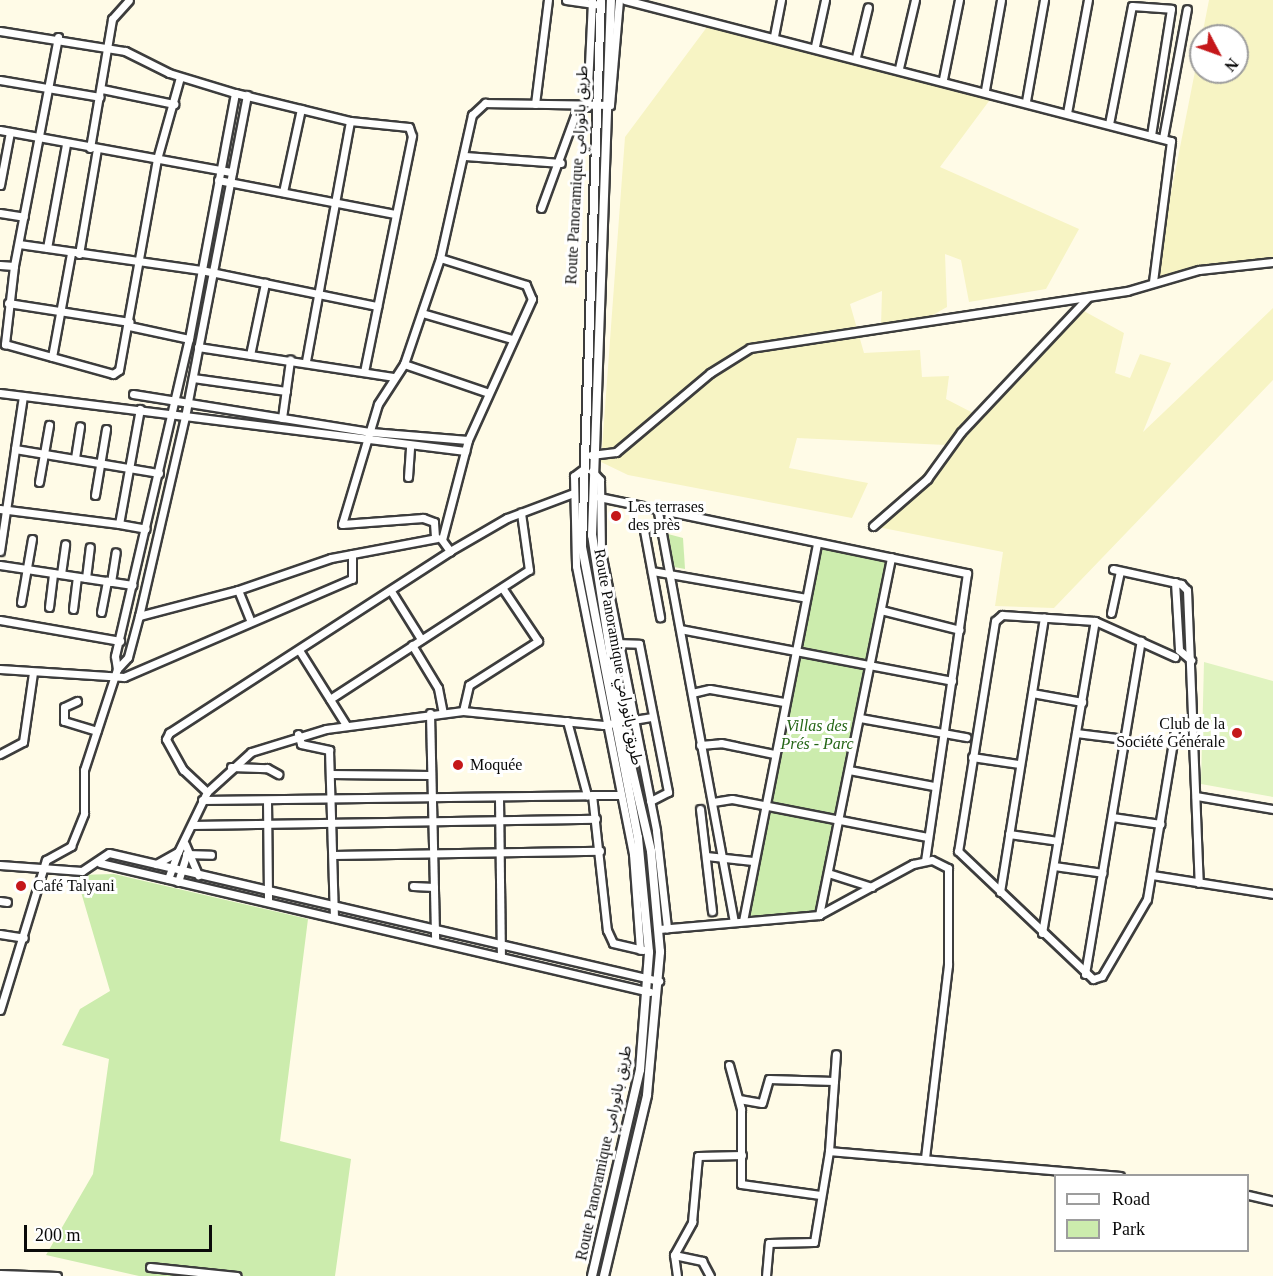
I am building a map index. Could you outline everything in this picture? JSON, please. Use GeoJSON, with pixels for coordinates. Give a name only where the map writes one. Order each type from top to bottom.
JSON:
{"type":"FeatureCollection","features":[{"type":"Feature","properties":{"kind":"street"},"geometry":{"type":"LineString","coordinates":[[52,357],[59,311],[75,253],[110,48],[112,19],[129,0]]}},
{"type":"Feature","properties":{"kind":"street"},"geometry":{"type":"LineString","coordinates":[[535,104],[548,0]]}},
{"type":"Feature","properties":{"kind":"street"},"geometry":{"type":"LineString","coordinates":[[566,0],[615,3]]}},
{"type":"Feature","properties":{"kind":"street"},"geometry":{"type":"LineString","coordinates":[[625,0],[815,46],[1163,138],[1174,146],[1153,281]]}},
{"type":"Feature","properties":{"kind":"street"},"geometry":{"type":"LineString","coordinates":[[671,0],[671,11]]}},
{"type":"Feature","properties":{"kind":"street"},"geometry":{"type":"LineString","coordinates":[[774,36],[781,0]]}},
{"type":"Feature","properties":{"kind":"street"},"geometry":{"type":"LineString","coordinates":[[815,46],[825,0]]}},
{"type":"Feature","properties":{"kind":"street"},"geometry":{"type":"LineString","coordinates":[[899,68],[915,0]]}},
{"type":"Feature","properties":{"kind":"street"},"geometry":{"type":"LineString","coordinates":[[943,79],[959,0]]}},
{"type":"Feature","properties":{"kind":"street"},"geometry":{"type":"LineString","coordinates":[[985,90],[1001,0]]}},
{"type":"Feature","properties":{"kind":"street"},"geometry":{"type":"LineString","coordinates":[[1026,101],[1044,0]]}},
{"type":"Feature","properties":{"kind":"street"},"geometry":{"type":"LineString","coordinates":[[1068,113],[1088,0]]}},
{"type":"Feature","properties":{"kind":"street","name":"Route Panoramique طريق بانورامي"},"geometry":{"type":"LineString","coordinates":[[592,1276],[634,1104],[649,979],[645,951],[638,838],[617,722],[583,563],[582,470],[591,107],[596,2]]}},
{"type":"Feature","properties":{"kind":"street","name":"Route Panoramique طريق بانورامي"},"geometry":{"type":"LineString","coordinates":[[604,1276],[645,1104],[659,994],[663,928],[648,832],[617,722],[593,555],[592,471],[606,107],[615,3]]}},
{"type":"Feature","properties":{"kind":"street"},"geometry":{"type":"LineString","coordinates":[[1109,124],[1132,6],[1171,9],[1151,135]]}},
{"type":"Feature","properties":{"kind":"street"},"geometry":{"type":"LineString","coordinates":[[856,57],[868,7]]}},
{"type":"Feature","properties":{"kind":"street"},"geometry":{"type":"LineString","coordinates":[[1163,138],[1187,9]]}},
{"type":"Feature","properties":{"kind":"street"},"geometry":{"type":"LineString","coordinates":[[0,31],[58,37],[110,48],[180,77],[235,93],[350,121],[411,129],[364,371]]}},
{"type":"Feature","properties":{"kind":"street"},"geometry":{"type":"LineString","coordinates":[[58,37],[14,266],[3,343],[116,374],[130,324],[157,159],[180,77]]}},
{"type":"Feature","properties":{"kind":"street"},"geometry":{"type":"LineString","coordinates":[[0,80],[174,104]]}},
{"type":"Feature","properties":{"kind":"street"},"geometry":{"type":"LineString","coordinates":[[0,1010],[24,938],[46,860],[66,850],[78,835],[84,770],[117,669],[120,640],[189,339],[235,93]]}},
{"type":"Feature","properties":{"kind":"street"},"geometry":{"type":"LineString","coordinates":[[117,669],[128,657],[140,616],[189,402],[247,96]]}},
{"type":"Feature","properties":{"kind":"street"},"geometry":{"type":"LineString","coordinates":[[450,551],[439,538],[430,519],[342,524],[383,393],[404,364],[440,258],[477,107],[535,104],[606,107]]}},
{"type":"Feature","properties":{"kind":"street"},"geometry":{"type":"LineString","coordinates":[[541,208],[561,163],[578,107]]}},
{"type":"Feature","properties":{"kind":"street"},"geometry":{"type":"LineString","coordinates":[[283,192],[301,110]]}},
{"type":"Feature","properties":{"kind":"street"},"geometry":{"type":"LineString","coordinates":[[306,361],[337,203],[350,121]]}},
{"type":"Feature","properties":{"kind":"street"},"geometry":{"type":"LineString","coordinates":[[0,130],[93,149],[232,172]]}},
{"type":"Feature","properties":{"kind":"street"},"geometry":{"type":"LineString","coordinates":[[0,185],[10,132]]}},
{"type":"Feature","properties":{"kind":"street"},"geometry":{"type":"LineString","coordinates":[[47,248],[66,144]]}},
{"type":"Feature","properties":{"kind":"street"},"geometry":{"type":"LineString","coordinates":[[465,156],[561,163]]}},
{"type":"Feature","properties":{"kind":"street"},"geometry":{"type":"LineString","coordinates":[[218,180],[395,214]]}},
{"type":"Feature","properties":{"kind":"street"},"geometry":{"type":"LineString","coordinates":[[0,213],[24,217]]}},
{"type":"Feature","properties":{"kind":"street"},"geometry":{"type":"LineString","coordinates":[[19,244],[214,272],[377,306]]}},
{"type":"Feature","properties":{"kind":"street"},"geometry":{"type":"LineString","coordinates":[[439,538],[468,440],[486,392],[532,298],[530,289],[440,258]]}},
{"type":"Feature","properties":{"kind":"street"},"geometry":{"type":"LineString","coordinates":[[583,454],[616,452],[710,373],[750,348],[1088,297],[1153,281],[1273,262]]}},
{"type":"Feature","properties":{"kind":"street"},"geometry":{"type":"LineString","coordinates":[[0,265],[14,266]]}},
{"type":"Feature","properties":{"kind":"street"},"geometry":{"type":"LineString","coordinates":[[250,355],[265,283]]}},
{"type":"Feature","properties":{"kind":"street"},"geometry":{"type":"LineString","coordinates":[[873,526],[927,479],[961,432],[1088,297]]}},
{"type":"Feature","properties":{"kind":"street"},"geometry":{"type":"LineString","coordinates":[[8,303],[130,324],[189,339]]}},
{"type":"Feature","properties":{"kind":"street"},"geometry":{"type":"LineString","coordinates":[[422,313],[512,339]]}},
{"type":"Feature","properties":{"kind":"street"},"geometry":{"type":"LineString","coordinates":[[198,347],[306,361],[394,377]]}},
{"type":"Feature","properties":{"kind":"street"},"geometry":{"type":"LineString","coordinates":[[282,418],[290,360]]}},
{"type":"Feature","properties":{"kind":"street"},"geometry":{"type":"LineString","coordinates":[[404,364],[486,392]]}},
{"type":"Feature","properties":{"kind":"street"},"geometry":{"type":"LineString","coordinates":[[193,378],[286,391]]}},
{"type":"Feature","properties":{"kind":"street"},"geometry":{"type":"LineString","coordinates":[[0,393],[140,409],[368,441],[465,451]]}},
{"type":"Feature","properties":{"kind":"street"},"geometry":{"type":"LineString","coordinates":[[133,394],[371,432],[468,440]]}},
{"type":"Feature","properties":{"kind":"street"},"geometry":{"type":"LineString","coordinates":[[0,551],[3,509],[23,396]]}},
{"type":"Feature","properties":{"kind":"street"},"geometry":{"type":"LineString","coordinates":[[119,524],[140,409]]}},
{"type":"Feature","properties":{"kind":"street"},"geometry":{"type":"LineString","coordinates":[[39,482],[49,425]]}},
{"type":"Feature","properties":{"kind":"street"},"geometry":{"type":"LineString","coordinates":[[75,458],[80,426]]}},
{"type":"Feature","properties":{"kind":"street"},"geometry":{"type":"LineString","coordinates":[[95,495],[106,429]]}},
{"type":"Feature","properties":{"kind":"street"},"geometry":{"type":"LineString","coordinates":[[408,477],[410,446]]}},
{"type":"Feature","properties":{"kind":"street"},"geometry":{"type":"LineString","coordinates":[[15,449],[44,452],[159,473]]}},
{"type":"Feature","properties":{"kind":"street"},"geometry":{"type":"LineString","coordinates":[[582,470],[574,475],[573,493],[578,582],[617,722],[650,801],[663,928],[819,915],[925,860],[944,864],[951,879],[942,1029],[925,1158]]}},
{"type":"Feature","properties":{"kind":"street"},"geometry":{"type":"LineString","coordinates":[[567,721],[596,819],[608,937],[645,951],[637,883],[621,795],[615,643],[599,497],[600,478],[592,471]]}},
{"type":"Feature","properties":{"kind":"street"},"geometry":{"type":"LineString","coordinates":[[207,792],[189,778],[167,735],[450,551],[521,513],[573,493]]}},
{"type":"Feature","properties":{"kind":"street"},"geometry":{"type":"LineString","coordinates":[[599,497],[658,512],[967,573],[960,630],[934,786],[925,860]]}},
{"type":"Feature","properties":{"kind":"street"},"geometry":{"type":"LineString","coordinates":[[3,509],[146,529]]}},
{"type":"Feature","properties":{"kind":"street"},"geometry":{"type":"LineString","coordinates":[[658,512],[734,921]]}},
{"type":"Feature","properties":{"kind":"street"},"geometry":{"type":"LineString","coordinates":[[330,699],[421,639],[503,589],[530,568],[521,513]]}},
{"type":"Feature","properties":{"kind":"street"},"geometry":{"type":"LineString","coordinates":[[643,525],[660,617]]}},
{"type":"Feature","properties":{"kind":"street"},"geometry":{"type":"LineString","coordinates":[[140,616],[238,590],[352,554],[439,538]]}},
{"type":"Feature","properties":{"kind":"street"},"geometry":{"type":"LineString","coordinates":[[21,602],[32,539]]}},
{"type":"Feature","properties":{"kind":"street"},"geometry":{"type":"LineString","coordinates":[[743,921],[784,702],[817,543]]}},
{"type":"Feature","properties":{"kind":"street"},"geometry":{"type":"LineString","coordinates":[[49,607],[65,544]]}},
{"type":"Feature","properties":{"kind":"street"},"geometry":{"type":"LineString","coordinates":[[86,578],[90,547]]}},
{"type":"Feature","properties":{"kind":"street"},"geometry":{"type":"LineString","coordinates":[[101,612],[116,552]]}},
{"type":"Feature","properties":{"kind":"street"},"geometry":{"type":"LineString","coordinates":[[0,669],[114,678],[352,579],[352,554]]}},
{"type":"Feature","properties":{"kind":"street"},"geometry":{"type":"LineString","coordinates":[[819,915],[891,557]]}},
{"type":"Feature","properties":{"kind":"street"},"geometry":{"type":"LineString","coordinates":[[0,566],[133,585]]}},
{"type":"Feature","properties":{"kind":"street"},"geometry":{"type":"LineString","coordinates":[[652,571],[667,570],[806,597]]}},
{"type":"Feature","properties":{"kind":"street"},"geometry":{"type":"LineString","coordinates":[[1111,614],[1116,570],[1175,582],[1188,592],[1199,883]]}},
{"type":"Feature","properties":{"kind":"street"},"geometry":{"type":"LineString","coordinates":[[73,609],[77,577]]}},
{"type":"Feature","properties":{"kind":"street"},"geometry":{"type":"LineString","coordinates":[[1175,582],[1179,650],[1191,660]]}},
{"type":"Feature","properties":{"kind":"street"},"geometry":{"type":"LineString","coordinates":[[463,711],[469,685],[538,641],[503,589]]}},
{"type":"Feature","properties":{"kind":"street"},"geometry":{"type":"LineString","coordinates":[[238,590],[250,620]]}},
{"type":"Feature","properties":{"kind":"street"},"geometry":{"type":"LineString","coordinates":[[391,591],[421,639]]}},
{"type":"Feature","properties":{"kind":"street"},"geometry":{"type":"LineString","coordinates":[[881,610],[960,630]]}},
{"type":"Feature","properties":{"kind":"street"},"geometry":{"type":"LineString","coordinates":[[1000,892],[1044,618]]}},
{"type":"Feature","properties":{"kind":"street"},"geometry":{"type":"LineString","coordinates":[[1175,657],[1095,621],[1044,618],[996,619],[958,851],[1085,974],[1095,980],[1102,976],[1145,904],[1152,875],[1176,724]]}},
{"type":"Feature","properties":{"kind":"street"},"geometry":{"type":"LineString","coordinates":[[0,620],[120,640]]}},
{"type":"Feature","properties":{"kind":"street"},"geometry":{"type":"LineString","coordinates":[[1042,933],[1095,621]]}},
{"type":"Feature","properties":{"kind":"street"},"geometry":{"type":"LineString","coordinates":[[680,629],[796,649],[952,681]]}},
{"type":"Feature","properties":{"kind":"street"},"geometry":{"type":"LineString","coordinates":[[1085,974],[1141,641]]}},
{"type":"Feature","properties":{"kind":"street"},"geometry":{"type":"LineString","coordinates":[[615,643],[639,642],[668,792],[650,801]]}},
{"type":"Feature","properties":{"kind":"street"},"geometry":{"type":"LineString","coordinates":[[412,645],[438,688],[443,713]]}},
{"type":"Feature","properties":{"kind":"street"},"geometry":{"type":"LineString","coordinates":[[299,650],[346,725]]}},
{"type":"Feature","properties":{"kind":"street"},"geometry":{"type":"LineString","coordinates":[[0,754],[23,742],[33,673]]}},
{"type":"Feature","properties":{"kind":"street"},"geometry":{"type":"LineString","coordinates":[[692,693],[710,689],[784,702]]}},
{"type":"Feature","properties":{"kind":"street"},"geometry":{"type":"LineString","coordinates":[[1032,693],[1082,702]]}},
{"type":"Feature","properties":{"kind":"street"},"geometry":{"type":"LineString","coordinates":[[77,701],[64,707],[64,721],[97,731]]}},
{"type":"Feature","properties":{"kind":"street"},"geometry":{"type":"LineString","coordinates":[[168,879],[178,852],[185,843],[207,792],[231,767],[251,752],[298,734],[430,713],[463,711],[567,721],[617,722],[652,717]]}},
{"type":"Feature","properties":{"kind":"street"},"geometry":{"type":"LineString","coordinates":[[430,713],[430,797],[435,940]]}},
{"type":"Feature","properties":{"kind":"street"},"geometry":{"type":"LineString","coordinates":[[860,718],[966,737]]}},
{"type":"Feature","properties":{"kind":"street"},"geometry":{"type":"LineString","coordinates":[[1076,733],[1125,739]]}},
{"type":"Feature","properties":{"kind":"street"},"geometry":{"type":"LineString","coordinates":[[298,734],[303,745],[327,747],[333,823],[334,917]]}},
{"type":"Feature","properties":{"kind":"street"},"geometry":{"type":"LineString","coordinates":[[700,745],[721,742],[774,754]]}},
{"type":"Feature","properties":{"kind":"street"},"geometry":{"type":"LineString","coordinates":[[972,757],[1019,764]]}},
{"type":"Feature","properties":{"kind":"street"},"geometry":{"type":"LineString","coordinates":[[231,767],[267,768],[278,774]]}},
{"type":"Feature","properties":{"kind":"street"},"geometry":{"type":"LineString","coordinates":[[849,770],[934,786]]}},
{"type":"Feature","properties":{"kind":"street"},"geometry":{"type":"LineString","coordinates":[[330,774],[430,775]]}},
{"type":"Feature","properties":{"kind":"street"},"geometry":{"type":"LineString","coordinates":[[202,800],[621,795]]}},
{"type":"Feature","properties":{"kind":"street"},"geometry":{"type":"LineString","coordinates":[[1196,796],[1273,809]]}},
{"type":"Feature","properties":{"kind":"street"},"geometry":{"type":"LineString","coordinates":[[499,798],[501,957]]}},
{"type":"Feature","properties":{"kind":"street"},"geometry":{"type":"LineString","coordinates":[[267,800],[268,901]]}},
{"type":"Feature","properties":{"kind":"street"},"geometry":{"type":"LineString","coordinates":[[713,802],[764,805],[927,837]]}},
{"type":"Feature","properties":{"kind":"street"},"geometry":{"type":"LineString","coordinates":[[700,809],[712,911]]}},
{"type":"Feature","properties":{"kind":"street"},"geometry":{"type":"LineString","coordinates":[[1112,817],[1160,824]]}},
{"type":"Feature","properties":{"kind":"street"},"geometry":{"type":"LineString","coordinates":[[192,825],[596,819]]}},
{"type":"Feature","properties":{"kind":"street"},"geometry":{"type":"LineString","coordinates":[[1009,834],[1058,841]]}},
{"type":"Feature","properties":{"kind":"street"},"geometry":{"type":"LineString","coordinates":[[178,882],[186,855],[185,843]]}},
{"type":"Feature","properties":{"kind":"street"},"geometry":{"type":"LineString","coordinates":[[333,855],[600,851]]}},
{"type":"Feature","properties":{"kind":"street"},"geometry":{"type":"LineString","coordinates":[[156,864],[178,852]]}},
{"type":"Feature","properties":{"kind":"street"},"geometry":{"type":"LineString","coordinates":[[0,865],[82,872],[100,863],[109,853],[659,981]]}},
{"type":"Feature","properties":{"kind":"street"},"geometry":{"type":"LineString","coordinates":[[186,855],[198,875]]}},
{"type":"Feature","properties":{"kind":"street"},"geometry":{"type":"LineString","coordinates":[[186,855],[211,855]]}},
{"type":"Feature","properties":{"kind":"street"},"geometry":{"type":"LineString","coordinates":[[706,856],[720,855],[753,861]]}},
{"type":"Feature","properties":{"kind":"street"},"geometry":{"type":"LineString","coordinates":[[100,863],[659,994]]}},
{"type":"Feature","properties":{"kind":"street"},"geometry":{"type":"LineString","coordinates":[[1054,866],[1103,873]]}},
{"type":"Feature","properties":{"kind":"street"},"geometry":{"type":"LineString","coordinates":[[828,873],[872,887]]}},
{"type":"Feature","properties":{"kind":"street"},"geometry":{"type":"LineString","coordinates":[[1152,875],[1273,894]]}},
{"type":"Feature","properties":{"kind":"street"},"geometry":{"type":"LineString","coordinates":[[413,886],[434,887]]}},
{"type":"Feature","properties":{"kind":"street"},"geometry":{"type":"LineString","coordinates":[[732,912],[745,911]]}},
{"type":"Feature","properties":{"kind":"street"},"geometry":{"type":"LineString","coordinates":[[0,934],[24,938]]}},
{"type":"Feature","properties":{"kind":"street"},"geometry":{"type":"LineString","coordinates":[[766,1276],[769,1244],[814,1242],[829,1151],[836,1054]]}},
{"type":"Feature","properties":{"kind":"street"},"geometry":{"type":"LineString","coordinates":[[729,1065],[739,1099],[743,1186],[820,1195]]}},
{"type":"Feature","properties":{"kind":"street"},"geometry":{"type":"LineString","coordinates":[[739,1099],[762,1103],[769,1079],[834,1081]]}},
{"type":"Feature","properties":{"kind":"street"},"geometry":{"type":"LineString","coordinates":[[829,1151],[1098,1174]]}},
{"type":"Feature","properties":{"kind":"street"},"geometry":{"type":"LineString","coordinates":[[677,1276],[674,1255],[692,1222],[698,1156],[742,1155]]}},
{"type":"Feature","properties":{"kind":"street"},"geometry":{"type":"LineString","coordinates":[[1249,1195],[1273,1201]]}},
{"type":"Feature","properties":{"kind":"street"},"geometry":{"type":"LineString","coordinates":[[674,1255],[702,1261],[710,1276]]}},
{"type":"Feature","properties":{"kind":"street"},"geometry":{"type":"LineString","coordinates":[[150,1267],[237,1276]]}},
{"type":"Feature","properties":{"kind":"street"},"geometry":{"type":"LineString","coordinates":[[0,1274],[52,1276]]}},
{"type":"Feature","properties":{"kind":"shaded area"},"geometry":{"type":"Polygon","coordinates":[[[1209,0],[1273,0],[1273,260],[1154,279],[1193,84],[1249,84],[1249,24],[1204,24],[1209,0]]]}},
{"type":"Feature","properties":{"kind":"shaded area"},"geometry":{"type":"Polygon","coordinates":[[[707,27],[992,97],[940,167],[1079,229],[1046,289],[969,302],[961,260],[945,254],[947,307],[915,325],[881,327],[882,291],[850,304],[864,353],[920,350],[922,377],[949,376],[946,399],[975,414],[946,445],[797,438],[789,468],[868,483],[852,518],[628,475],[601,462],[625,137],[707,27]]]}},
{"type":"Feature","properties":{"kind":"shaded area"},"geometry":{"type":"Polygon","coordinates":[[[1273,308],[1273,380],[1054,608],[995,606],[1003,552],[873,526],[1082,310],[1124,333],[1115,373],[1130,378],[1140,354],[1171,363],[1143,432],[1273,308]]]}},
{"type":"Feature","properties":{"kind":"green space"},"geometry":{"type":"Polygon","coordinates":[[[668,534],[683,538],[685,569],[674,567],[668,534]]]}},
{"type":"Feature","properties":{"kind":"green space","name":"Villas des Prés - Parc"},"geometry":{"type":"Polygon","coordinates":[[[816,549],[891,557],[819,915],[743,921],[816,549]]]}},
{"type":"Feature","properties":{"kind":"green space","name":"Club de la Société Générale"},"geometry":{"type":"Polygon","coordinates":[[[1204,662],[1273,681],[1273,797],[1201,784],[1204,662]]]}},
{"type":"Feature","properties":{"kind":"green space"},"geometry":{"type":"Polygon","coordinates":[[[114,874],[308,919],[280,1141],[351,1159],[335,1276],[139,1276],[46,1255],[93,1174],[109,1059],[62,1045],[80,1009],[110,991],[76,875],[114,874]]]}},
{"type":"Feature","properties":{"kind":"place","name":"Les terrases des près"},"geometry":{"type":"Point","coordinates":[616,516]}},
{"type":"Feature","properties":{"kind":"place","name":"Club de la Société Générale"},"geometry":{"type":"Point","coordinates":[1237,733]}},
{"type":"Feature","properties":{"kind":"place","name":"Moquée"},"geometry":{"type":"Point","coordinates":[458,765]}},
{"type":"Feature","properties":{"kind":"place","name":"Café Talyani"},"geometry":{"type":"Point","coordinates":[21,886]}}]}
